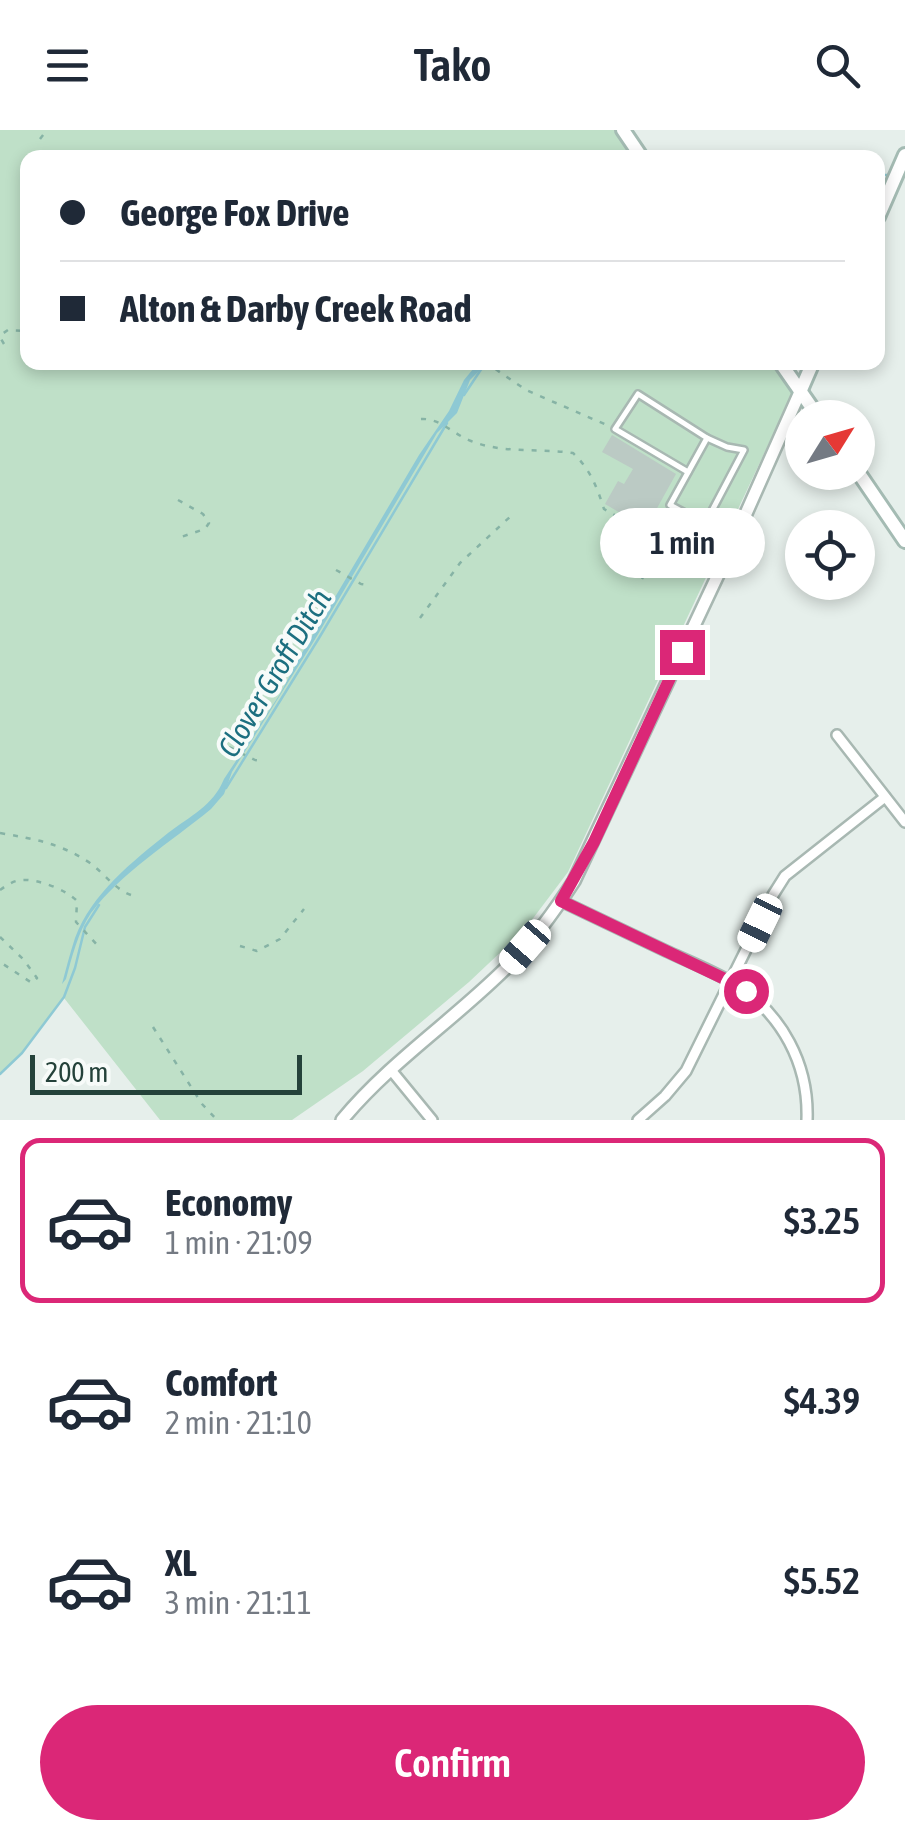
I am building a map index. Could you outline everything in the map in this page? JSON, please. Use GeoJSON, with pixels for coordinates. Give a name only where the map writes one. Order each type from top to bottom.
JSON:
{"type":"FeatureCollection","features":[{"type":"Feature","properties":{"kind":"main road"},"geometry":{"type":"LineString","coordinates":[[885,202],[905,155]]}},
{"type":"Feature","properties":{"kind":"main road"},"geometry":{"type":"LineString","coordinates":[[785,370],[806,400]]}},
{"type":"Feature","properties":{"kind":"main road"},"geometry":{"type":"LineString","coordinates":[[800,392],[810,370]]}},
{"type":"Feature","properties":{"kind":"main road"},"geometry":{"type":"LineString","coordinates":[[870,490],[905,540]]}},
{"type":"Feature","properties":{"kind":"street"},"geometry":{"type":"LineString","coordinates":[[342,1120],[375,1084],[508,967],[561,901],[594,842],[800,392]]}},
{"type":"Feature","properties":{"kind":"street"},"geometry":{"type":"LineString","coordinates":[[837,735],[905,822]]}},
{"type":"Feature","properties":{"kind":"street"},"geometry":{"type":"LineString","coordinates":[[638,1120],[666,1096],[686,1071],[773,894],[786,876],[885,797]]}},
{"type":"Feature","properties":{"kind":"street"},"geometry":{"type":"LineString","coordinates":[[561,901],[731,982],[757,1000],[777,1022],[798,1057],[807,1120]]}},
{"type":"Feature","properties":{"kind":"street"},"geometry":{"type":"LineString","coordinates":[[391,1070],[432,1120]]}},
{"type":"Feature","properties":{"kind":"lane"},"geometry":{"type":"LineString","coordinates":[[688,472],[615,430],[638,394],[708,438],[744,450],[706,524]]}},
{"type":"Feature","properties":{"kind":"lane"},"geometry":{"type":"LineString","coordinates":[[708,438],[670,505],[734,540]]}},
{"type":"Feature","properties":{"kind":"path"},"geometry":{"type":"LineString","coordinates":[[40,139],[46,130]]}},
{"type":"Feature","properties":{"kind":"path"},"geometry":{"type":"LineString","coordinates":[[4,344],[2,334],[20,331]]}},
{"type":"Feature","properties":{"kind":"path"},"geometry":{"type":"LineString","coordinates":[[495,370],[526,390],[615,430]]}},
{"type":"Feature","properties":{"kind":"path"},"geometry":{"type":"LineString","coordinates":[[420,420],[435,420],[491,447],[573,453],[592,477],[604,509],[644,532],[648,530]]}},
{"type":"Feature","properties":{"kind":"path"},"geometry":{"type":"LineString","coordinates":[[178,500],[203,514],[208,523],[204,529],[178,538]]}},
{"type":"Feature","properties":{"kind":"path"},"geometry":{"type":"LineString","coordinates":[[648,530],[670,505]]}},
{"type":"Feature","properties":{"kind":"path"},"geometry":{"type":"LineString","coordinates":[[420,618],[460,563],[512,515]]}},
{"type":"Feature","properties":{"kind":"path"},"geometry":{"type":"LineString","coordinates":[[642,579],[666,537],[663,517]]}},
{"type":"Feature","properties":{"kind":"path"},"geometry":{"type":"LineString","coordinates":[[648,530],[662,543]]}},
{"type":"Feature","properties":{"kind":"path"},"geometry":{"type":"LineString","coordinates":[[339,570],[369,585]]}},
{"type":"Feature","properties":{"kind":"path"},"geometry":{"type":"LineString","coordinates":[[228,747],[264,761]]}},
{"type":"Feature","properties":{"kind":"path"},"geometry":{"type":"LineString","coordinates":[[0,833],[60,845],[107,876],[123,893],[134,896]]}},
{"type":"Feature","properties":{"kind":"path"},"geometry":{"type":"LineString","coordinates":[[0,890],[25,879],[69,893],[77,901],[76,922],[100,948]]}},
{"type":"Feature","properties":{"kind":"path"},"geometry":{"type":"LineString","coordinates":[[240,946],[257,951],[276,942],[304,908]]}},
{"type":"Feature","properties":{"kind":"path"},"geometry":{"type":"LineString","coordinates":[[0,937],[36,978],[32,983],[0,962]]}},
{"type":"Feature","properties":{"kind":"path"},"geometry":{"type":"LineString","coordinates":[[153,1027],[202,1104],[217,1120]]}},
{"type":"Feature","properties":{"kind":"green space"},"geometry":{"type":"Polygon","coordinates":[[[0,130],[614,130],[627,150],[20,150],[20,370],[776,370],[792,394],[785,400],[785,409],[568,872],[525,929],[469,982],[363,1071],[292,1120],[160,1120],[64,998],[22,1053],[0,1074],[0,130]]]}},
{"type":"Feature","properties":{"kind":"water"},"geometry":{"type":"Polygon","coordinates":[[[472,370],[480,370],[470,380],[457,413],[437,433],[314,641],[232,772],[224,794],[103,898],[82,928],[62,984],[82,922],[102,893],[141,855],[207,803],[219,788],[280,694],[472,370]]]}},
{"type":"Feature","properties":{"kind":"building"},"geometry":{"type":"Polygon","coordinates":[[[612,435],[676,474],[646,528],[605,504],[618,481],[624,484],[633,469],[602,452],[612,435]]]}},
{"type":"Feature","properties":{"kind":"waterway","name":"Clover Groff Ditch"},"geometry":{"type":"LineString","coordinates":[[464,395],[481,370]]}},
{"type":"Feature","properties":{"kind":"waterway","name":"Clover Groff Ditch"},"geometry":{"type":"LineString","coordinates":[[226,788],[447,423]]}},
{"type":"Feature","properties":{"kind":"waterway","name":"Clover Groff Ditch"},"geometry":{"type":"LineString","coordinates":[[0,1074],[22,1053],[64,997],[85,927],[99,905]]}},
{"type":"Feature","properties":{"kind":"route"},"geometry":{"type":"LineString","coordinates":[[682,652],[594,842],[561,901],[746,991]]}}]}
